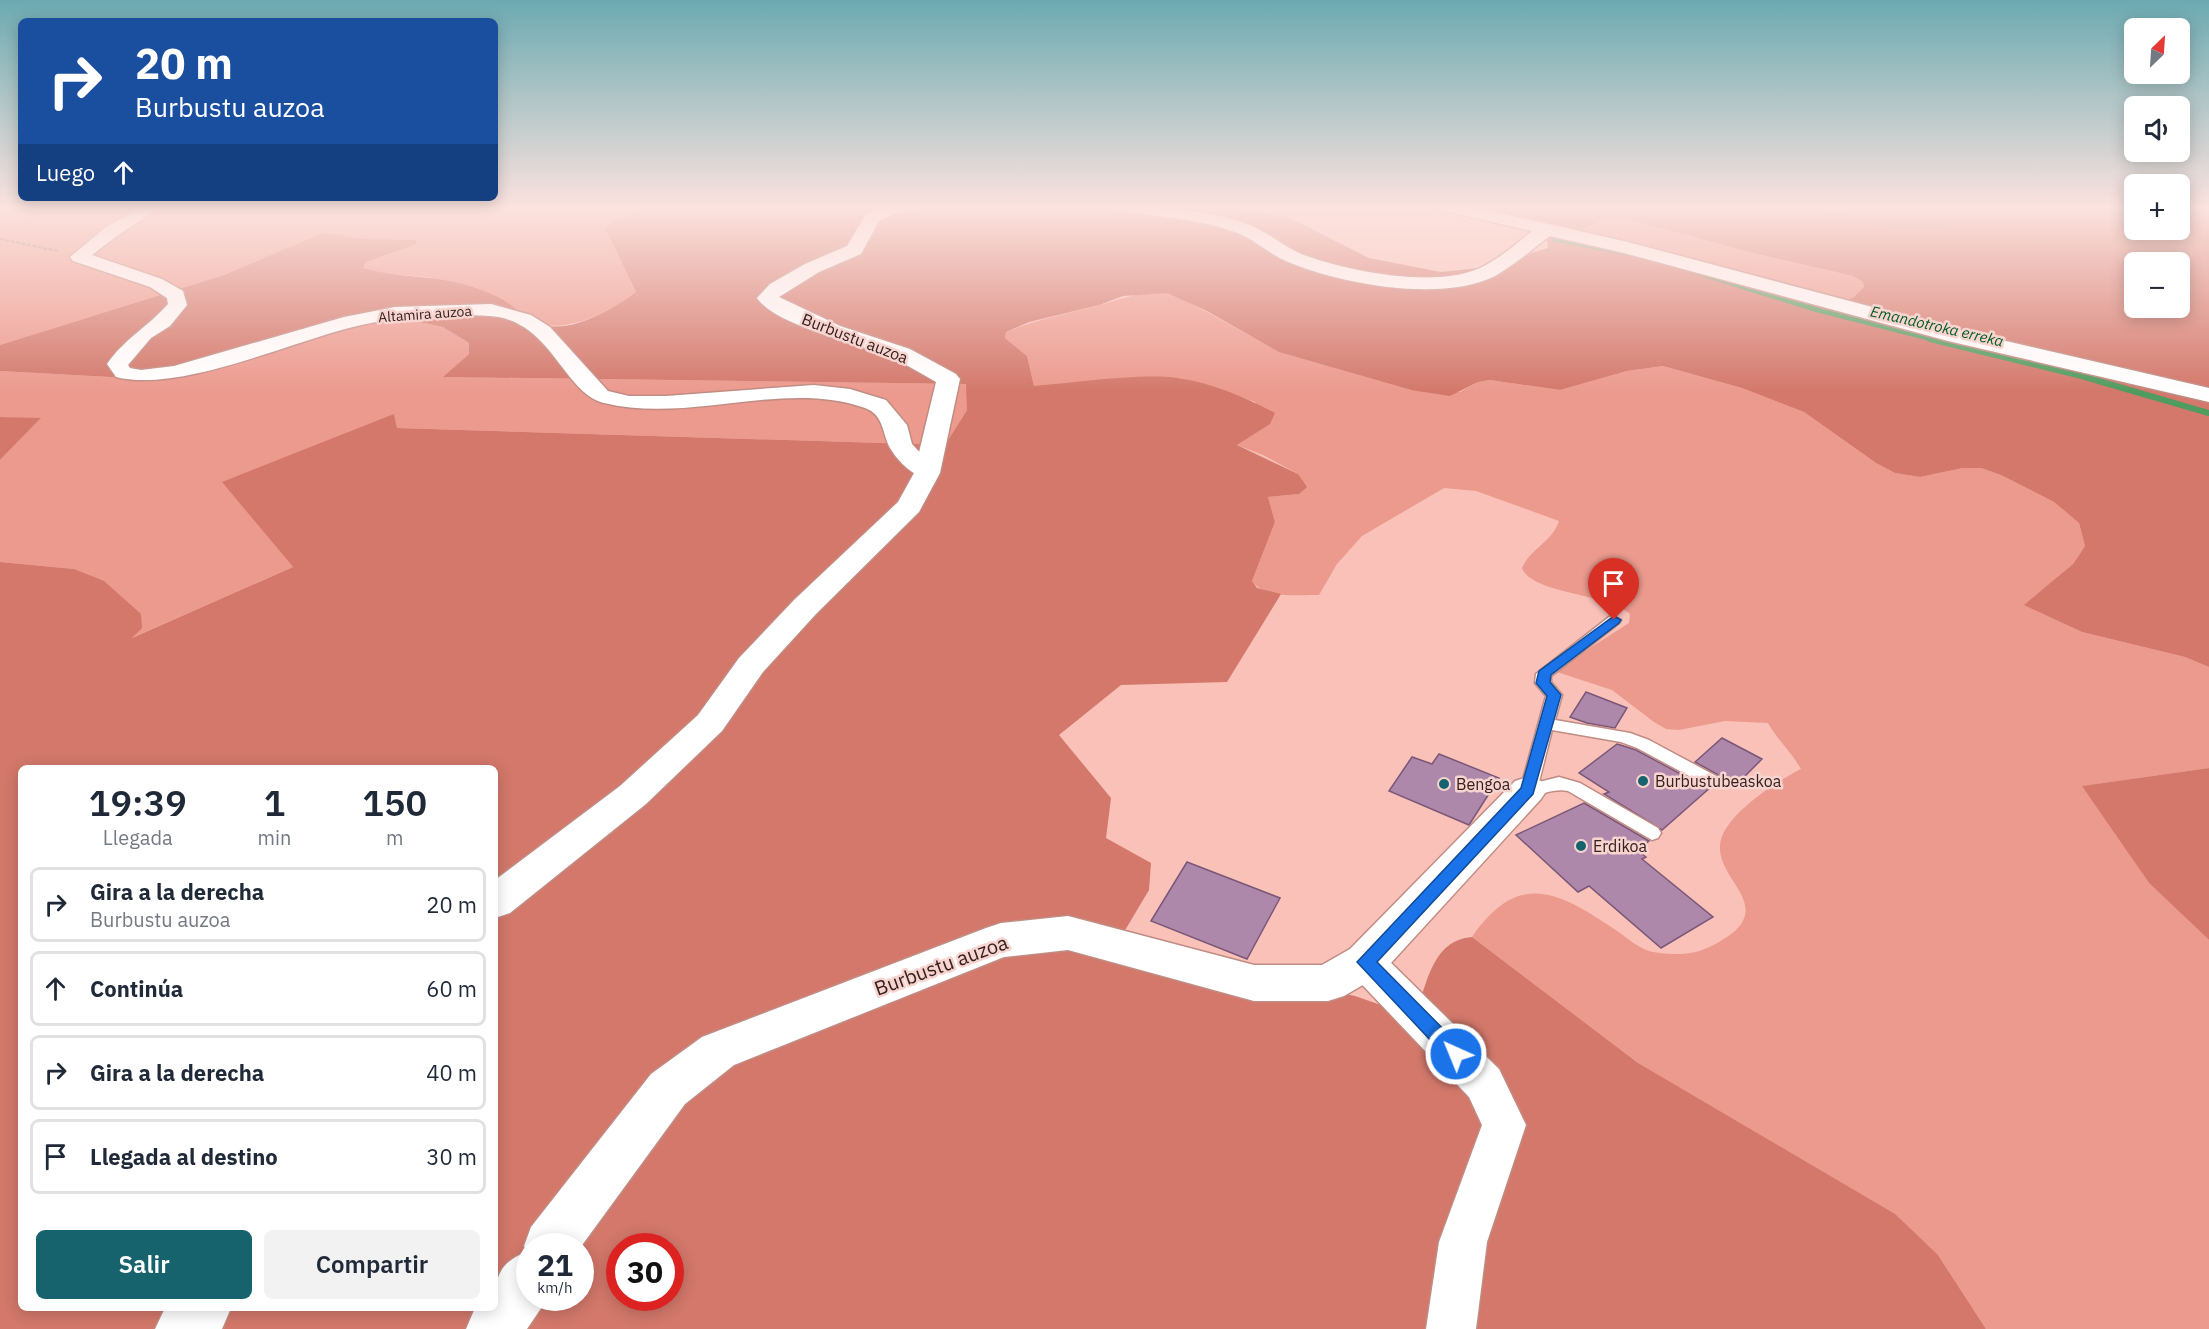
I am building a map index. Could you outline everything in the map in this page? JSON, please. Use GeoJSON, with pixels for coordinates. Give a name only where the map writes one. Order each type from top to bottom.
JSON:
{"type":"FeatureCollection","features":[{"type":"Feature","properties":{"kind":"street","name":"Altamira auzoa"},"geometry":{"type":"LineString","coordinates":[[110,268],[156,284],[176,295],[178,305],[163,322],[144,334],[117,364],[123,373],[141,376],[176,372],[351,321],[395,313],[491,310],[524,319],[543,331],[600,396],[630,404],[814,391],[850,395],[878,405],[896,426],[901,446],[927,473]]}},
{"type":"Feature","properties":{"kind":"street","name":"Burbustu auzoa"},"geometry":{"type":"LineString","coordinates":[[498,900],[633,795],[710,723],[751,665],[805,607],[909,506],[927,473],[948,379],[902,354],[832,331],[782,308],[767,298],[777,288],[812,268]]}},
{"type":"Feature","properties":{"kind":"street"},"geometry":{"type":"LineString","coordinates":[[1333,268],[1373,277],[1407,281],[1467,279],[1492,268]]}},
{"type":"Feature","properties":{"kind":"street"},"geometry":{"type":"LineString","coordinates":[[1703,268],[1956,336],[2141,377],[2209,395]]}},
{"type":"Feature","properties":{"kind":"street","name":"Burbustu auzoa"},"geometry":{"type":"LineString","coordinates":[[560,1233],[668,1089],[718,1051],[1001,940],[1068,933],[1254,983],[1328,984],[1365,962],[1528,790]]}},
{"type":"Feature","properties":{"kind":"street"},"geometry":{"type":"LineString","coordinates":[[1365,962],[1484,1083],[1504,1125],[1463,1242],[1450,1329]]}},
{"type":"Feature","properties":{"kind":"street"},"geometry":{"type":"LineString","coordinates":[[494,1329],[516,1297]]}},
{"type":"Feature","properties":{"kind":"street"},"geometry":{"type":"LineString","coordinates":[[183,1329],[201,1311]]}},
{"type":"Feature","properties":{"kind":"lane"},"geometry":{"type":"LineString","coordinates":[[1614,620],[1544,674],[1543,683],[1554,695],[1548,724],[1528,790],[1559,783],[1574,787],[1652,833]]}},
{"type":"Feature","properties":{"kind":"lane"},"geometry":{"type":"LineString","coordinates":[[1548,724],[1624,737],[1644,744],[1710,780]]}},
{"type":"Feature","properties":{"kind":"shaded area"},"geometry":{"type":"Polygon","coordinates":[[[0,268],[241,268],[224,275],[0,345],[0,268]]]}},
{"type":"Feature","properties":{"kind":"shaded area"},"geometry":{"type":"Polygon","coordinates":[[[240,268],[363,268],[453,282],[501,298],[528,318],[543,325],[555,327],[580,323],[636,292],[624,268],[1421,268],[1441,272],[1479,268],[1705,268],[1838,303],[1854,297],[1864,287],[1863,282],[1853,276],[1818,268],[2124,268],[2124,318],[2190,318],[2190,268],[2209,268],[2209,667],[2185,657],[2082,632],[2024,605],[2073,564],[2085,546],[2079,523],[2054,502],[2001,475],[1981,468],[1963,468],[1920,477],[1895,473],[1876,463],[1804,412],[1742,388],[1663,366],[1627,371],[1560,390],[1490,380],[1478,382],[1450,396],[1411,390],[1279,352],[1205,310],[1167,293],[1123,296],[1099,305],[1029,322],[1006,332],[1005,338],[1027,356],[1034,386],[1126,378],[1178,378],[1216,387],[1264,407],[1275,413],[1270,424],[1237,445],[1298,474],[1307,487],[1299,494],[1268,497],[1275,522],[1252,581],[1257,588],[1281,594],[1227,682],[1121,685],[1059,735],[1111,798],[1106,838],[1151,863],[1149,890],[1118,942],[1161,957],[1355,996],[1415,1017],[1428,978],[1440,955],[1448,946],[1472,937],[1638,1063],[1895,1214],[1938,1255],[1986,1329],[0,1329],[0,562],[74,569],[104,581],[141,614],[142,628],[132,638],[293,567],[222,482],[394,414],[397,428],[945,445],[967,410],[966,384],[443,377],[469,354],[469,343],[443,327],[395,317],[129,378],[0,371],[0,345],[240,268]]]}},
{"type":"Feature","properties":{"kind":"shaded area"},"geometry":{"type":"Polygon","coordinates":[[[362,268],[624,268],[636,292],[592,318],[555,326],[542,325],[429,277],[379,273],[362,268]]]}},
{"type":"Feature","properties":{"kind":"shaded area"},"geometry":{"type":"Polygon","coordinates":[[[1705,268],[1818,268],[1853,276],[1863,282],[1864,288],[1854,297],[1838,303],[1705,268]]]}},
{"type":"Feature","properties":{"kind":"shaded area"},"geometry":{"type":"Polygon","coordinates":[[[1150,292],[1167,293],[1183,299],[1280,352],[1411,390],[1460,392],[1478,382],[1490,380],[1560,390],[1627,371],[1663,366],[1742,388],[1804,412],[1876,463],[1895,473],[1920,477],[1963,468],[1981,468],[2001,475],[2054,502],[2079,523],[2085,546],[2073,564],[2025,605],[2082,632],[2185,657],[2209,667],[2209,768],[2083,786],[2149,883],[2209,940],[2209,1329],[1986,1329],[1938,1255],[1638,1063],[1472,937],[1489,916],[1506,902],[1522,895],[1539,894],[1557,897],[1575,905],[1649,951],[1686,954],[1715,944],[1740,925],[1745,914],[1745,903],[1721,858],[1720,845],[1723,834],[1740,811],[1752,801],[1801,769],[1768,723],[1725,721],[1679,730],[1666,729],[1612,690],[1554,671],[1629,623],[1630,614],[1619,607],[1540,583],[1529,577],[1522,568],[1530,555],[1552,534],[1559,521],[1476,491],[1444,488],[1362,536],[1337,564],[1319,595],[1274,594],[1258,587],[1252,581],[1275,522],[1268,497],[1299,494],[1298,474],[1263,455],[1237,445],[1269,424],[1255,402],[1179,378],[1034,386],[1027,356],[1005,338],[1006,332],[1028,324],[1150,292]]]}},
{"type":"Feature","properties":{"kind":"shaded area"},"geometry":{"type":"Polygon","coordinates":[[[395,317],[443,327],[469,343],[469,354],[444,377],[967,384],[967,410],[945,445],[397,428],[394,415],[223,482],[293,567],[129,639],[74,569],[0,562],[0,460],[40,419],[0,417],[0,371],[129,378],[395,317]]]}},
{"type":"Feature","properties":{"kind":"shaded area"},"geometry":{"type":"Polygon","coordinates":[[[0,417],[41,418],[0,460],[0,417]]]}},
{"type":"Feature","properties":{"kind":"shaded area"},"geometry":{"type":"Polygon","coordinates":[[[2209,768],[2209,940],[2149,883],[2082,786],[2209,768]]]}},
{"type":"Feature","properties":{"kind":"building"},"geometry":{"type":"Polygon","coordinates":[[[1586,692],[1627,708],[1615,728],[1570,717],[1586,692]]]}},
{"type":"Feature","properties":{"kind":"building"},"geometry":{"type":"Polygon","coordinates":[[[1722,738],[1762,759],[1738,783],[1725,775],[1720,779],[1717,774],[1695,762],[1722,738]]]}},
{"type":"Feature","properties":{"kind":"building","name":"Burbustubeaskoa"},"geometry":{"type":"Polygon","coordinates":[[[1617,744],[1636,750],[1703,786],[1712,786],[1662,830],[1604,794],[1609,792],[1579,773],[1617,744]]]}},
{"type":"Feature","properties":{"kind":"building","name":"Bengoa"},"geometry":{"type":"Polygon","coordinates":[[[1439,754],[1499,778],[1469,825],[1389,791],[1412,757],[1432,764],[1439,754]]]}},
{"type":"Feature","properties":{"kind":"building"},"geometry":{"type":"Polygon","coordinates":[[[1584,803],[1649,841],[1638,851],[1646,857],[1642,859],[1713,917],[1661,948],[1589,886],[1578,892],[1516,835],[1584,803]]]}},
{"type":"Feature","properties":{"kind":"building"},"geometry":{"type":"Polygon","coordinates":[[[1187,862],[1280,898],[1247,959],[1151,921],[1187,862]]]}},
{"type":"Feature","properties":{"kind":"waterway","name":"Emandotroka erreka"},"geometry":{"type":"LineString","coordinates":[[1684,268],[1814,309],[1936,340]]}},
{"type":"Feature","properties":{"kind":"waterway","name":"Emandotroka erreka"},"geometry":{"type":"LineString","coordinates":[[1930,339],[2078,375],[2209,413]]}},
{"type":"Feature","properties":{"kind":"place","name":"Burbustubeaskoa"},"geometry":{"type":"Point","coordinates":[1643,781]}},
{"type":"Feature","properties":{"kind":"place","name":"Bengoa"},"geometry":{"type":"Point","coordinates":[1444,784]}},
{"type":"Feature","properties":{"kind":"place","name":"Erdikoa"},"geometry":{"type":"Point","coordinates":[1581,846]}},
{"type":"Feature","properties":{"kind":"route"},"geometry":{"type":"LineString","coordinates":[[1456,1054],[1365,962],[1528,790],[1551,714],[1554,695],[1543,683],[1544,674],[1614,620]]}}]}
